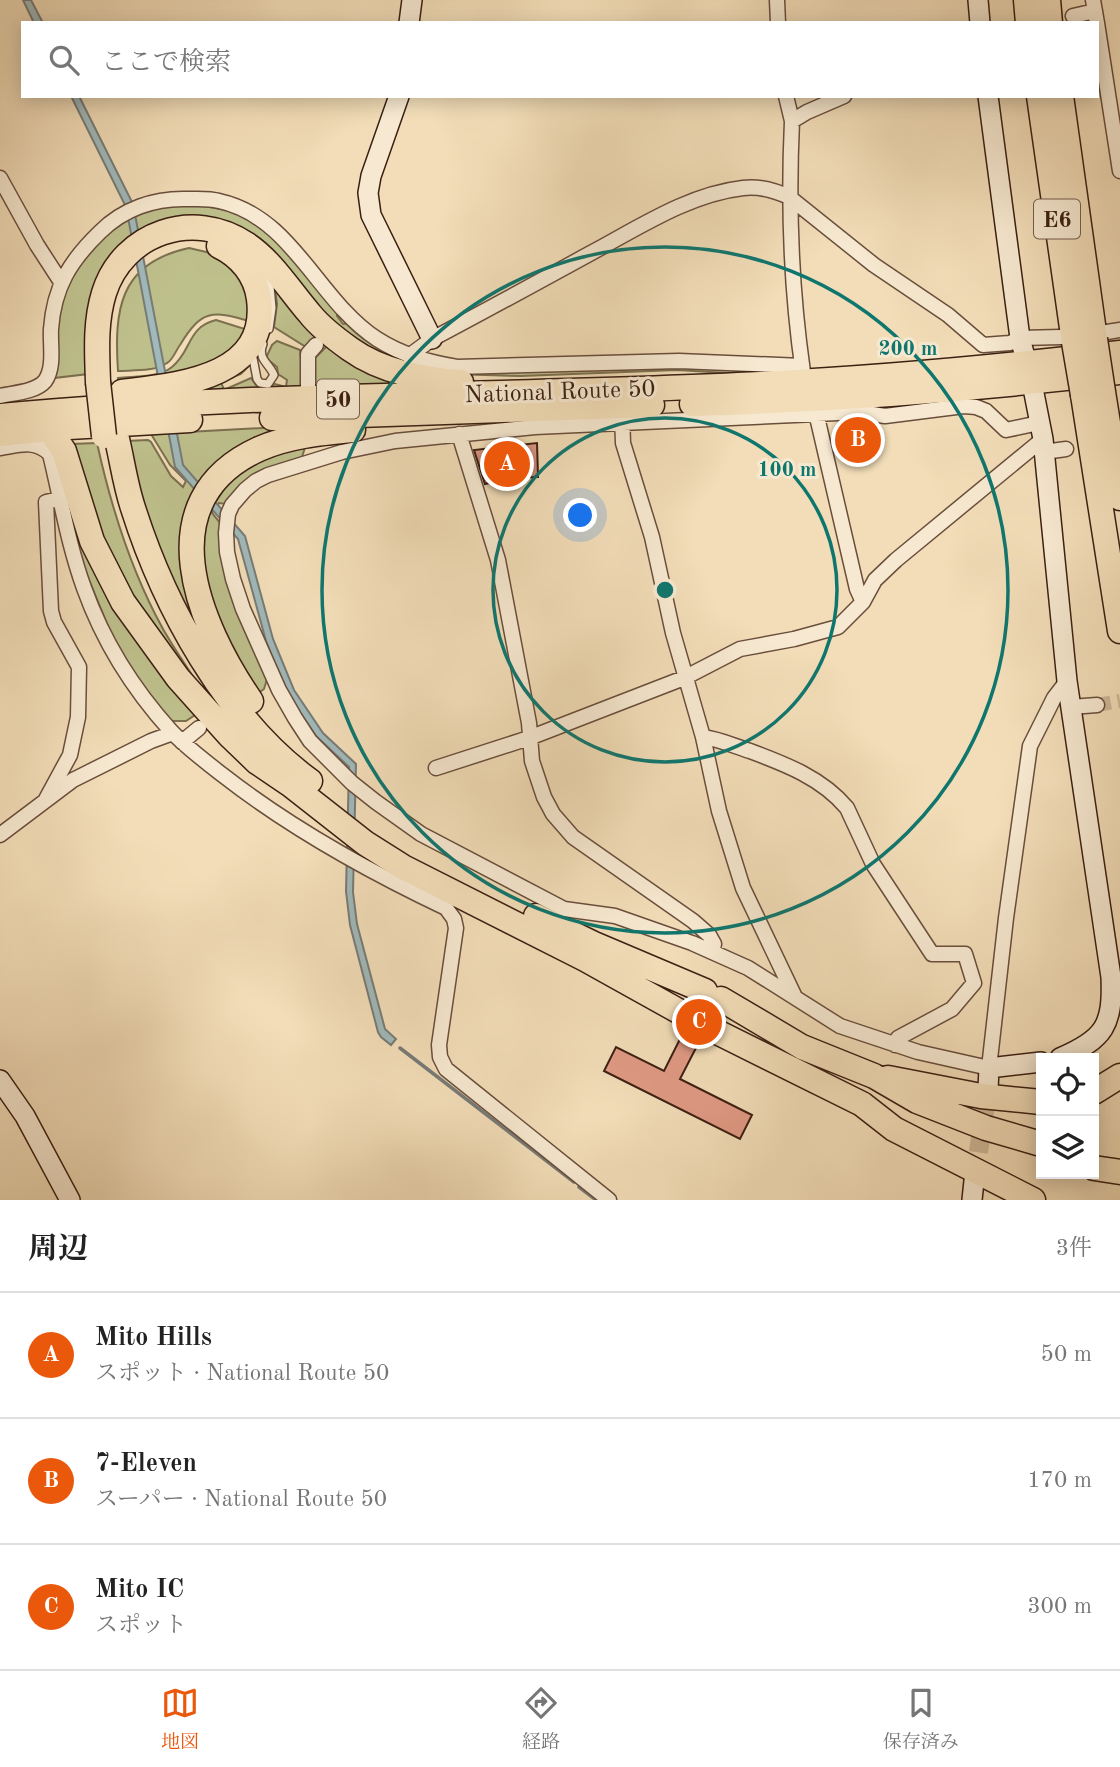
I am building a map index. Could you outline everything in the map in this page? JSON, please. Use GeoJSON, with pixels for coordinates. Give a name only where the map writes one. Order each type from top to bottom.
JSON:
{"type":"FeatureCollection","features":[{"type":"Feature","properties":{"kind":"highway"},"geometry":{"type":"LineString","coordinates":[[1026,0],[1028,21]]}},
{"type":"Feature","properties":{"kind":"highway"},"geometry":{"type":"LineString","coordinates":[[1048,0],[1062,19]]}},
{"type":"Feature","properties":{"kind":"highway","name":"E6"},"geometry":{"type":"LineString","coordinates":[[1039,98],[1092,336]]}},
{"type":"Feature","properties":{"kind":"highway","name":"E6"},"geometry":{"type":"LineString","coordinates":[[1061,98],[1092,336],[1093,394],[1120,631]]}},
{"type":"Feature","properties":{"kind":"highway"},"geometry":{"type":"LineString","coordinates":[[291,785],[225,709],[185,651],[146,576],[127,528],[114,482],[97,326],[104,290],[117,265],[126,255],[146,239],[159,233],[186,227],[211,228],[247,245],[268,264],[325,329],[352,351],[397,371],[436,380],[461,382],[496,384],[620,380],[676,387]]}},
{"type":"Feature","properties":{"kind":"highway"},"geometry":{"type":"LineString","coordinates":[[0,414],[36,403],[188,382],[226,367],[249,345],[258,323],[259,299],[254,280],[243,264],[229,251],[211,243],[189,240],[167,245],[136,264],[118,290],[111,313],[104,382]]}},
{"type":"Feature","properties":{"kind":"highway","name":"National Route 50"},"geometry":{"type":"LineString","coordinates":[[1030,374],[1120,353]]}},
{"type":"Feature","properties":{"kind":"highway","name":"National Route 50"},"geometry":{"type":"LineString","coordinates":[[0,433],[176,421],[513,410],[622,415],[906,375],[1120,372]]}},
{"type":"Feature","properties":{"kind":"highway","name":"National Route 50"},"geometry":{"type":"LineString","coordinates":[[0,414],[124,405],[676,387],[809,390]]}},
{"type":"Feature","properties":{"kind":"highway","name":"E6"},"geometry":{"type":"LineString","coordinates":[[1093,394],[1120,498]]}},
{"type":"Feature","properties":{"kind":"highway"},"geometry":{"type":"LineString","coordinates":[[318,786],[282,746],[244,693],[205,618],[195,585],[191,555],[192,532],[199,507],[223,472],[247,455],[272,444],[330,432],[513,410]]}},
{"type":"Feature","properties":{"kind":"highway"},"geometry":{"type":"LineString","coordinates":[[49,429],[64,451],[84,519],[99,558],[141,630],[178,678],[229,736],[257,762],[291,785],[336,822],[403,867],[862,1104],[894,1129],[1032,1200]]}},
{"type":"Feature","properties":{"kind":"highway"},"geometry":{"type":"LineString","coordinates":[[110,435],[149,553],[188,634],[212,674],[258,733],[293,768],[351,814],[407,851],[594,944],[713,995],[802,1047],[874,1076],[945,1114],[1036,1142]]}},
{"type":"Feature","properties":{"kind":"highway"},"geometry":{"type":"LineString","coordinates":[[874,1076],[990,1098],[1036,1102]]}},
{"type":"Feature","properties":{"kind":"highway"},"geometry":{"type":"LineString","coordinates":[[1099,1090],[1120,1076]]}},
{"type":"Feature","properties":{"kind":"highway"},"geometry":{"type":"LineString","coordinates":[[862,1104],[907,1112],[982,1140],[1036,1156]]}},
{"type":"Feature","properties":{"kind":"highway"},"geometry":{"type":"LineString","coordinates":[[1099,1157],[1120,1160]]}},
{"type":"Feature","properties":{"kind":"highway"},"geometry":{"type":"LineString","coordinates":[[1099,1169],[1120,1172]]}},
{"type":"Feature","properties":{"kind":"street"},"geometry":{"type":"LineString","coordinates":[[409,21],[412,0]]}},
{"type":"Feature","properties":{"kind":"street"},"geometry":{"type":"LineString","coordinates":[[777,0],[778,21]]}},
{"type":"Feature","properties":{"kind":"street"},"geometry":{"type":"LineString","coordinates":[[978,0],[980,21]]}},
{"type":"Feature","properties":{"kind":"street"},"geometry":{"type":"LineString","coordinates":[[1062,19],[1096,14]]}},
{"type":"Feature","properties":{"kind":"street"},"geometry":{"type":"LineString","coordinates":[[1099,34],[1120,172]]}},
{"type":"Feature","properties":{"kind":"street"},"geometry":{"type":"LineString","coordinates":[[398,98],[371,176],[368,193],[371,215],[432,339]]}},
{"type":"Feature","properties":{"kind":"street"},"geometry":{"type":"LineString","coordinates":[[786,98],[792,121],[789,197],[791,259],[809,390],[857,589],[863,602]]}},
{"type":"Feature","properties":{"kind":"street"},"geometry":{"type":"LineString","coordinates":[[792,121],[839,98]]}},
{"type":"Feature","properties":{"kind":"street"},"geometry":{"type":"LineString","coordinates":[[988,98],[1020,338],[1042,438],[1067,681],[1116,1005],[1097,1036],[1072,1053]]}},
{"type":"Feature","properties":{"kind":"street"},"geometry":{"type":"LineString","coordinates":[[0,178],[61,282]]}},
{"type":"Feature","properties":{"kind":"street"},"geometry":{"type":"LineString","coordinates":[[410,356],[432,339],[655,218],[741,188],[757,187],[789,197],[874,265],[948,315],[983,345],[1010,344],[1020,338],[1092,336]]}},
{"type":"Feature","properties":{"kind":"street"},"geometry":{"type":"LineString","coordinates":[[0,396],[33,388],[44,382],[51,367],[51,328],[61,282],[88,243],[106,225],[136,207],[162,200],[216,200],[245,211],[279,233],[343,317],[377,339],[428,362],[457,367],[679,361],[809,390],[860,412],[885,416],[964,406],[986,411],[1006,430],[1042,438],[1066,449]]}},
{"type":"Feature","properties":{"kind":"street"},"geometry":{"type":"LineString","coordinates":[[308,388],[308,354],[316,345]]}},
{"type":"Feature","properties":{"kind":"street"},"geometry":{"type":"LineString","coordinates":[[794,995],[743,888],[719,811],[703,737],[684,678],[652,537],[623,443],[622,415],[395,441],[310,460],[256,481],[238,496],[228,514],[226,533],[233,579],[243,609],[279,690],[310,741],[376,802],[421,834],[564,908],[615,916],[748,968],[840,1026],[895,1045],[989,1068],[1036,1063]]}},
{"type":"Feature","properties":{"kind":"street"},"geometry":{"type":"LineString","coordinates":[[459,434],[498,560],[536,779],[553,814],[563,828],[693,920],[709,935],[714,944],[712,952]]}},
{"type":"Feature","properties":{"kind":"street"},"geometry":{"type":"LineString","coordinates":[[436,768],[529,738],[684,678],[740,649],[838,627],[863,602],[875,580],[896,560],[1042,438]]}},
{"type":"Feature","properties":{"kind":"street"},"geometry":{"type":"LineString","coordinates":[[309,443],[310,460]]}},
{"type":"Feature","properties":{"kind":"street"},"geometry":{"type":"LineString","coordinates":[[0,448],[30,444],[42,446],[50,454],[59,499],[84,588],[108,643],[125,673],[177,737],[266,808],[365,868],[446,908],[454,919],[456,928],[439,1045],[440,1057],[446,1069],[610,1200]]}},
{"type":"Feature","properties":{"kind":"street"},"geometry":{"type":"LineString","coordinates":[[45,801],[70,755],[78,717],[79,667],[54,622],[51,611],[46,502],[59,499]]}},
{"type":"Feature","properties":{"kind":"street"},"geometry":{"type":"LineString","coordinates":[[988,1088],[1006,918],[1030,746],[1054,698],[1067,681]]}},
{"type":"Feature","properties":{"kind":"street"},"geometry":{"type":"LineString","coordinates":[[262,700],[279,690]]}},
{"type":"Feature","properties":{"kind":"street"},"geometry":{"type":"LineString","coordinates":[[1071,707],[1097,705]]}},
{"type":"Feature","properties":{"kind":"street"},"geometry":{"type":"LineString","coordinates":[[0,835],[73,780],[150,741],[177,737],[199,728]]}},
{"type":"Feature","properties":{"kind":"street"},"geometry":{"type":"LineString","coordinates":[[703,737],[783,762],[825,787],[847,808],[883,880],[932,954],[965,954],[974,983],[952,1009],[898,1038],[895,1045]]}},
{"type":"Feature","properties":{"kind":"street"},"geometry":{"type":"LineString","coordinates":[[0,1080],[24,1116],[70,1200]]}},
{"type":"Feature","properties":{"kind":"lane"},"geometry":{"type":"LineString","coordinates":[[249,345],[257,379],[260,383],[268,384],[274,375],[261,354],[270,326],[272,308],[268,264]]}},
{"type":"Feature","properties":{"kind":"green space"},"geometry":{"type":"Polygon","coordinates":[[[194,204],[242,213],[271,233],[337,309],[337,316],[343,324],[351,323],[417,364],[674,366],[791,370],[758,375],[677,370],[521,376],[451,374],[415,369],[353,344],[224,225],[124,246],[88,374],[54,378],[55,334],[59,308],[72,273],[83,257],[96,242],[126,219],[161,206],[194,204]]]}},
{"type":"Feature","properties":{"kind":"green space"},"geometry":{"type":"Polygon","coordinates":[[[189,248],[219,255],[234,266],[250,292],[249,321],[226,315],[208,316],[187,333],[167,363],[150,369],[118,371],[118,328],[120,309],[126,292],[135,277],[148,265],[166,255],[189,248]]]}},
{"type":"Feature","properties":{"kind":"green space"},"geometry":{"type":"Polygon","coordinates":[[[274,282],[321,337],[306,347],[274,327],[277,304],[274,282]]]}},
{"type":"Feature","properties":{"kind":"green space"},"geometry":{"type":"Polygon","coordinates":[[[216,320],[248,330],[240,342],[213,364],[119,384],[118,378],[167,371],[178,361],[200,328],[216,320]]]}},
{"type":"Feature","properties":{"kind":"green space"},"geometry":{"type":"Polygon","coordinates":[[[277,341],[300,350],[304,390],[209,394],[193,388],[246,357],[249,366],[241,374],[221,382],[224,390],[251,378],[256,385],[263,388],[275,384],[286,387],[287,380],[278,374],[277,367],[266,358],[277,341]]]}},
{"type":"Feature","properties":{"kind":"green space"},"geometry":{"type":"Polygon","coordinates":[[[329,344],[433,384],[313,389],[312,361],[329,344]]]}},
{"type":"Feature","properties":{"kind":"green space"},"geometry":{"type":"Polygon","coordinates":[[[280,427],[284,432],[188,516],[225,678],[156,551],[126,441],[151,442],[171,476],[183,487],[186,481],[170,465],[151,434],[280,427]]]}},
{"type":"Feature","properties":{"kind":"green space"},"geometry":{"type":"Polygon","coordinates":[[[97,443],[116,515],[141,584],[163,629],[206,697],[191,682],[107,557],[71,444],[97,443]]]}},
{"type":"Feature","properties":{"kind":"green space"},"geometry":{"type":"Polygon","coordinates":[[[306,444],[302,457],[226,504],[219,503],[212,513],[221,524],[267,679],[264,689],[253,697],[205,597],[201,524],[238,468],[306,444]]]}},
{"type":"Feature","properties":{"kind":"green space"},"geometry":{"type":"Polygon","coordinates":[[[71,507],[195,715],[186,721],[168,721],[121,658],[73,541],[64,509],[71,507]]]}},
{"type":"Feature","properties":{"kind":"water"},"geometry":{"type":"Polygon","coordinates":[[[23,0],[31,0],[42,21],[33,21],[23,0]]]}},
{"type":"Feature","properties":{"kind":"water"},"geometry":{"type":"Polygon","coordinates":[[[72,98],[80,98],[133,204],[183,465],[245,536],[273,639],[294,690],[323,733],[356,764],[353,892],[357,924],[385,1029],[396,1039],[391,1045],[378,1032],[350,925],[346,891],[349,767],[316,736],[287,694],[266,641],[238,539],[175,467],[126,207],[72,98]]]}},
{"type":"Feature","properties":{"kind":"building"},"geometry":{"type":"Polygon","coordinates":[[[537,443],[538,477],[511,478],[485,484],[474,450],[537,443]]]}},
{"type":"Feature","properties":{"kind":"building"},"geometry":{"type":"Polygon","coordinates":[[[684,1031],[694,1032],[700,1040],[680,1079],[752,1115],[740,1139],[604,1071],[616,1047],[664,1071],[684,1031]]]}},
{"type":"Feature","properties":{"kind":"waterway"},"geometry":{"type":"LineString","coordinates":[[400,1048],[574,1182]]}},
{"type":"Feature","properties":{"kind":"waterway"},"geometry":{"type":"LineString","coordinates":[[579,1187],[596,1200]]}},
{"type":"Feature","properties":{"kind":"tunnel"},"geometry":{"type":"LineString","coordinates":[[1097,705],[1120,701]]}},
{"type":"Feature","properties":{"kind":"tunnel"},"geometry":{"type":"LineString","coordinates":[[974,1181],[988,1089]]}},
{"type":"Feature","properties":{"kind":"place","name":"7-Eleven"},"geometry":{"type":"Point","coordinates":[858,440]}},
{"type":"Feature","properties":{"kind":"place","name":"Mito Hills"},"geometry":{"type":"Point","coordinates":[507,464]}},
{"type":"Feature","properties":{"kind":"place","name":"Mito IC"},"geometry":{"type":"Point","coordinates":[699,1022]}}]}
